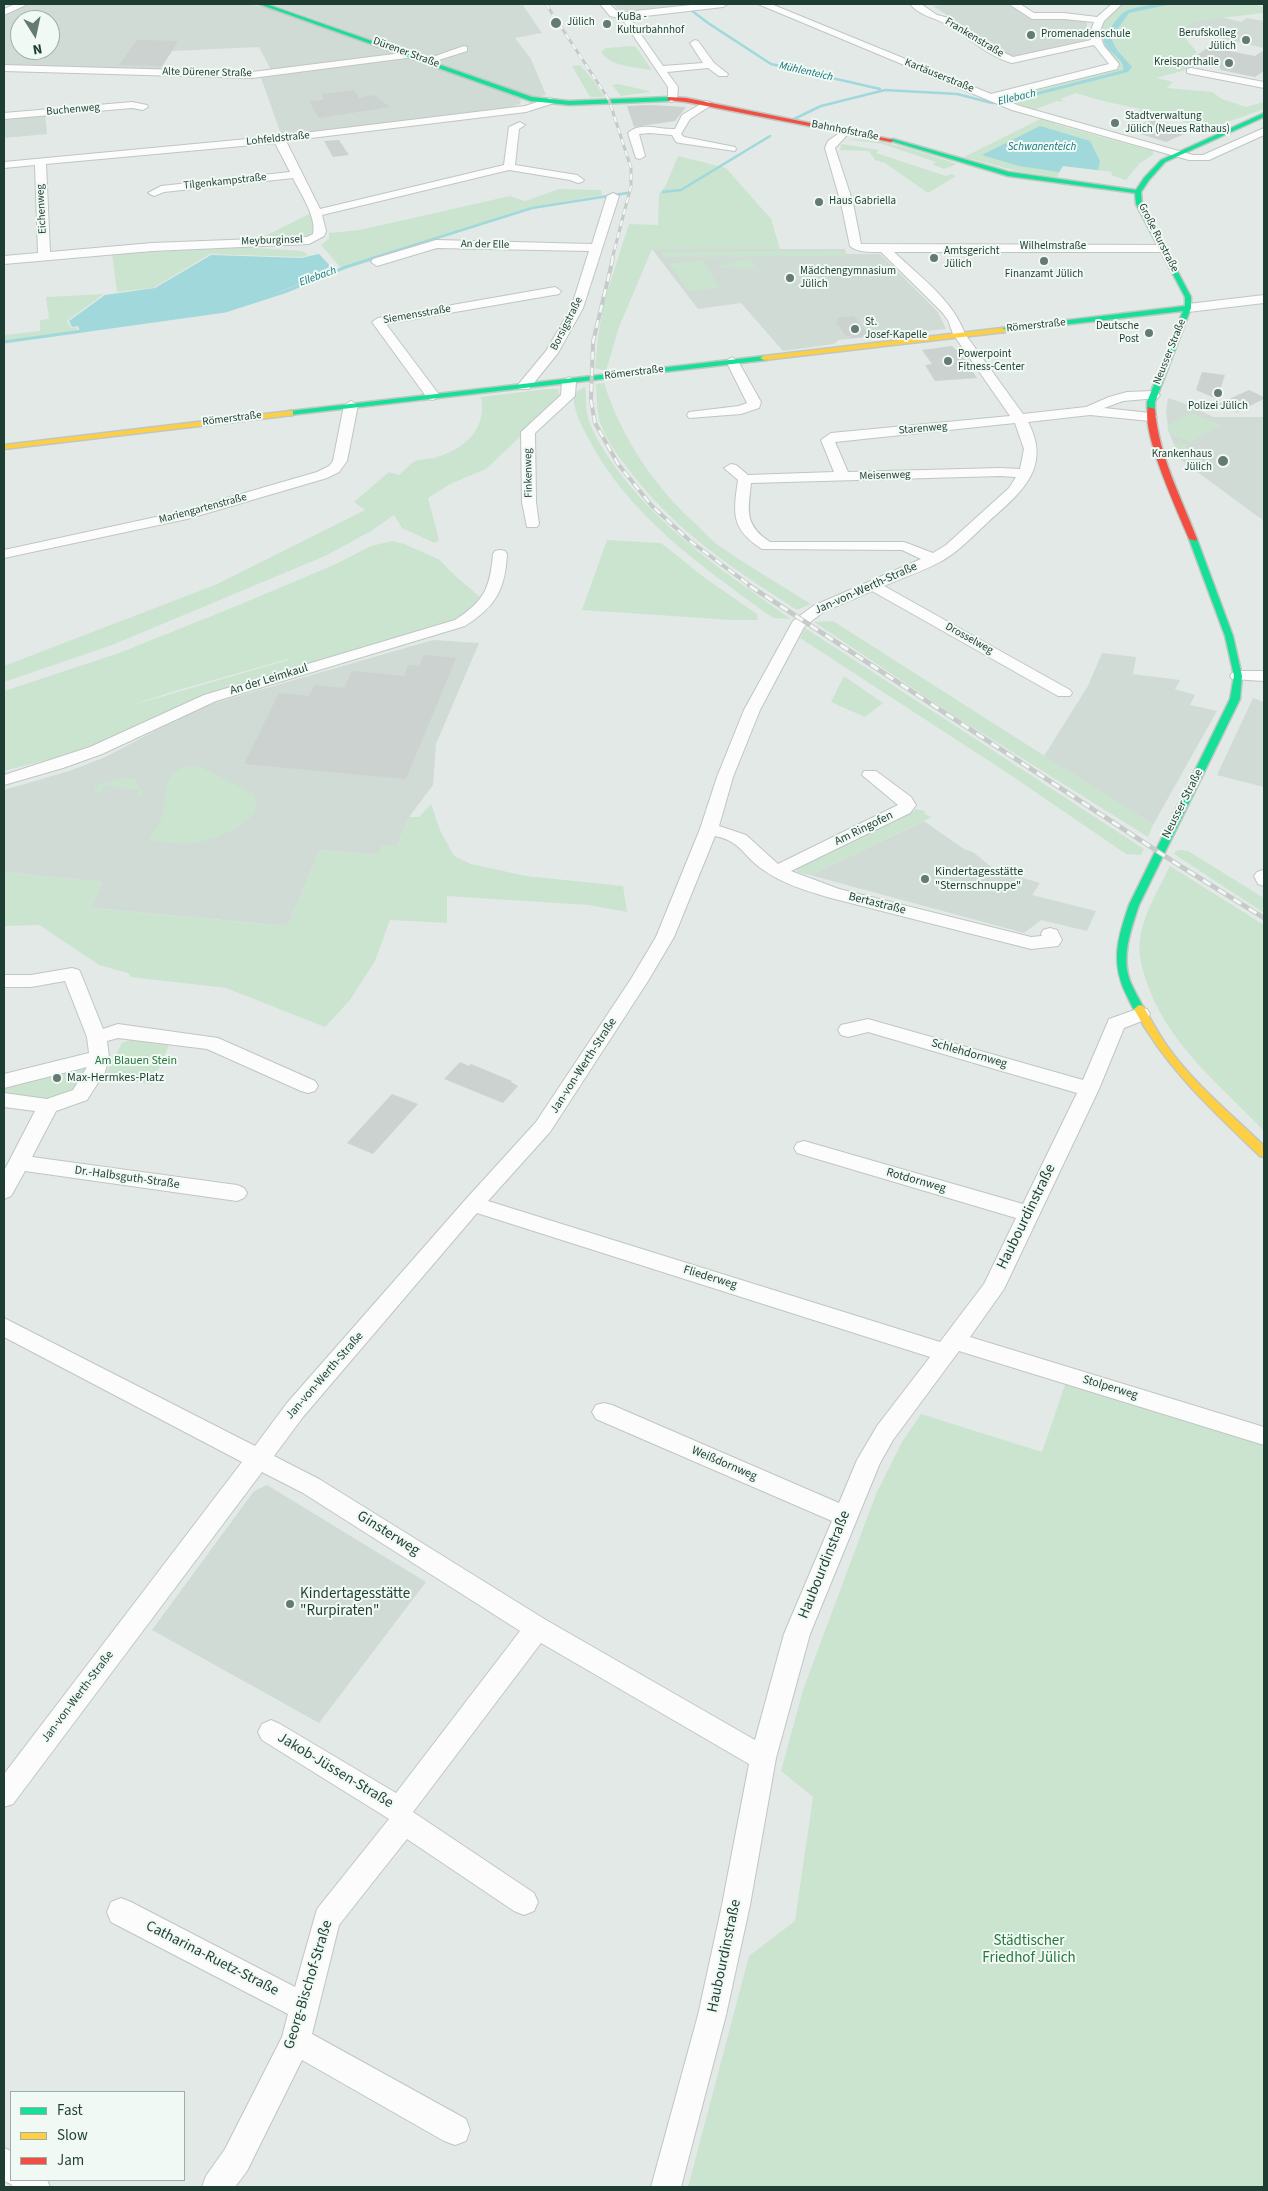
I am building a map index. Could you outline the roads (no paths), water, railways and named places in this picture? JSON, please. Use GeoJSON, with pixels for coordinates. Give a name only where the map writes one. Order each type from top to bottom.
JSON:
{"type":"FeatureCollection","features":[{"type":"Feature","properties":{"kind":"main road","name":"Dürener Straße"},"geometry":{"type":"LineString","coordinates":[[262,4],[426,60],[530,99],[550,101],[672,98]]}},
{"type":"Feature","properties":{"kind":"main road","name":"Bahnhofstraße"},"geometry":{"type":"LineString","coordinates":[[672,98],[919,147],[1008,174],[1138,192]]}},
{"type":"Feature","properties":{"kind":"main road","name":"Große Rurstraße"},"geometry":{"type":"LineString","coordinates":[[1188,308],[1188,297],[1140,206],[1138,192],[1154,169],[1163,161],[1263,117]]}},
{"type":"Feature","properties":{"kind":"main road","name":"Römerstraße"},"geometry":{"type":"LineString","coordinates":[[4,447],[1188,308]]}},
{"type":"Feature","properties":{"kind":"main road","name":"Neusser Straße"},"geometry":{"type":"LineString","coordinates":[[1188,308],[1153,395],[1150,417],[1158,446],[1229,636],[1238,676],[1235,699],[1134,905],[1124,934],[1124,976],[1140,1014],[1164,1049],[1204,1094],[1264,1153]]}},
{"type":"Feature","properties":{"kind":"main road"},"geometry":{"type":"LineString","coordinates":[[1125,316],[1165,321],[1173,324],[1177,334]]}},
{"type":"Feature","properties":{"kind":"street"},"geometry":{"type":"LineString","coordinates":[[4,12],[23,4]]}},
{"type":"Feature","properties":{"kind":"street"},"geometry":{"type":"LineString","coordinates":[[605,4],[613,14],[627,17],[723,4]]}},
{"type":"Feature","properties":{"kind":"street","name":"Kartäuserstraße"},"geometry":{"type":"LineString","coordinates":[[762,4],[1039,115],[1177,154]]}},
{"type":"Feature","properties":{"kind":"street","name":"Frankenstraße"},"geometry":{"type":"LineString","coordinates":[[915,4],[934,17],[946,20],[993,51],[1012,60],[1095,42]]}},
{"type":"Feature","properties":{"kind":"street"},"geometry":{"type":"LineString","coordinates":[[1014,4],[1032,16],[1064,16],[1099,20]]}},
{"type":"Feature","properties":{"kind":"street"},"geometry":{"type":"LineString","coordinates":[[998,100],[1113,67],[1114,64],[1095,42],[1094,36],[1099,20],[1117,4]]}},
{"type":"Feature","properties":{"kind":"street"},"geometry":{"type":"LineString","coordinates":[[627,17],[626,20],[663,70],[673,87],[672,98]]}},
{"type":"Feature","properties":{"kind":"street"},"geometry":{"type":"LineString","coordinates":[[695,43],[710,65],[723,74]]}},
{"type":"Feature","properties":{"kind":"street"},"geometry":{"type":"LineString","coordinates":[[426,60],[464,49]]}},
{"type":"Feature","properties":{"kind":"street","name":"Alte Dürener Straße"},"geometry":{"type":"LineString","coordinates":[[4,68],[254,79],[410,55]]}},
{"type":"Feature","properties":{"kind":"street"},"geometry":{"type":"LineString","coordinates":[[663,70],[710,65]]}},
{"type":"Feature","properties":{"kind":"street"},"geometry":{"type":"LineString","coordinates":[[1191,70],[1264,85]]}},
{"type":"Feature","properties":{"kind":"street","name":"Lohfeldstraße"},"geometry":{"type":"LineString","coordinates":[[4,165],[279,139],[526,109],[550,101]]}},
{"type":"Feature","properties":{"kind":"street"},"geometry":{"type":"LineString","coordinates":[[640,156],[633,135],[636,131],[680,131],[686,117],[706,104]]}},
{"type":"Feature","properties":{"kind":"street","name":"Buchenweg"},"geometry":{"type":"LineString","coordinates":[[4,116],[132,105],[143,107]]}},
{"type":"Feature","properties":{"kind":"street"},"geometry":{"type":"LineString","coordinates":[[509,167],[514,127],[520,125]]}},
{"type":"Feature","properties":{"kind":"street"},"geometry":{"type":"LineString","coordinates":[[1177,154],[1204,158],[1264,131]]}},
{"type":"Feature","properties":{"kind":"street"},"geometry":{"type":"LineString","coordinates":[[676,132],[680,140],[731,149]]}},
{"type":"Feature","properties":{"kind":"street","name":"Wilhelmstraße"},"geometry":{"type":"LineString","coordinates":[[845,132],[832,143],[830,148],[847,203],[856,246],[862,248],[1162,248]]}},
{"type":"Feature","properties":{"kind":"street"},"geometry":{"type":"LineString","coordinates":[[279,139],[316,213],[509,167],[573,177],[578,180]]}},
{"type":"Feature","properties":{"kind":"street","name":"Eichenweg"},"geometry":{"type":"LineString","coordinates":[[40,162],[44,256]]}},
{"type":"Feature","properties":{"kind":"street","name":"Tilgenkampstraße"},"geometry":{"type":"LineString","coordinates":[[154,193],[162,189],[298,174]]}},
{"type":"Feature","properties":{"kind":"street","name":"Borsigstraße"},"geometry":{"type":"LineString","coordinates":[[524,386],[547,360],[568,326],[583,293],[596,248],[600,224],[613,196]]}},
{"type":"Feature","properties":{"kind":"street","name":"Meyburginsel"},"geometry":{"type":"LineString","coordinates":[[4,260],[152,247],[309,240],[318,236],[320,231],[316,213]]}},
{"type":"Feature","properties":{"kind":"street","name":"An der Elle"},"geometry":{"type":"LineString","coordinates":[[377,262],[436,244],[596,248]]}},
{"type":"Feature","properties":{"kind":"street","name":"Jan-von-Werth-Straße"},"geometry":{"type":"LineString","coordinates":[[4,1795],[295,1410],[473,1204],[543,1127],[639,981],[665,937],[709,829],[725,777],[752,710],[771,671],[798,624],[818,609],[934,559],[951,548],[1014,491],[1025,474],[1032,449],[1026,429],[1020,418],[960,334],[954,320],[946,309],[884,248]]}},
{"type":"Feature","properties":{"kind":"street","name":"Siemensstraße"},"geometry":{"type":"LineString","coordinates":[[433,396],[378,322],[524,298],[555,291]]}},
{"type":"Feature","properties":{"kind":"street","name":"Römerstraße"},"geometry":{"type":"LineString","coordinates":[[1188,308],[1264,299]]}},
{"type":"Feature","properties":{"kind":"street"},"geometry":{"type":"LineString","coordinates":[[694,415],[741,410],[754,405],[732,361]]}},
{"type":"Feature","properties":{"kind":"street","name":"Finkenweg"},"geometry":{"type":"LineString","coordinates":[[532,524],[529,502],[528,432],[568,396],[569,381]]}},
{"type":"Feature","properties":{"kind":"street","name":"Neusser Straße"},"geometry":{"type":"LineString","coordinates":[[1090,411],[1114,398],[1153,395]]}},
{"type":"Feature","properties":{"kind":"street","name":"Mariengartenstraße"},"geometry":{"type":"LineString","coordinates":[[4,554],[182,516],[322,475],[334,469],[340,461],[351,405]]}},
{"type":"Feature","properties":{"kind":"street","name":"Neusser Straße"},"geometry":{"type":"LineString","coordinates":[[1020,418],[1090,411],[1150,417]]}},
{"type":"Feature","properties":{"kind":"street","name":"Starenweg"},"geometry":{"type":"LineString","coordinates":[[843,477],[828,440],[836,436],[921,430],[1020,418]]}},
{"type":"Feature","properties":{"kind":"street"},"geometry":{"type":"LineString","coordinates":[[731,468],[745,479],[741,509],[748,533],[767,546],[904,546],[934,559]]}},
{"type":"Feature","properties":{"kind":"street","name":"Meisenweg"},"geometry":{"type":"LineString","coordinates":[[745,479],[1000,472],[1025,474]]}},
{"type":"Feature","properties":{"kind":"street","name":"An der Leimkaul"},"geometry":{"type":"LineString","coordinates":[[4,780],[62,763],[111,744],[181,708],[210,698],[460,623],[478,612],[491,598],[499,572],[500,554]]}},
{"type":"Feature","properties":{"kind":"street","name":"Drosselweg"},"geometry":{"type":"LineString","coordinates":[[874,586],[1064,693]]}},
{"type":"Feature","properties":{"kind":"street"},"geometry":{"type":"LineString","coordinates":[[1238,676],[1264,676]]}},
{"type":"Feature","properties":{"kind":"street","name":"Am Ringofen"},"geometry":{"type":"LineString","coordinates":[[777,872],[904,809],[905,801],[870,775]]}},
{"type":"Feature","properties":{"kind":"street","name":"Bertastraße"},"geometry":{"type":"LineString","coordinates":[[709,829],[735,835],[748,843],[768,866],[777,872],[833,893],[1031,943],[1051,942],[1053,940],[1050,934]]}},
{"type":"Feature","properties":{"kind":"street"},"geometry":{"type":"LineString","coordinates":[[4,981],[31,981],[72,974],[97,1037],[99,1057],[95,1072],[80,1095],[48,1106],[4,1100]]}},
{"type":"Feature","properties":{"kind":"street","name":"Haubourdinstraße"},"geometry":{"type":"LineString","coordinates":[[666,2187],[684,2125],[718,1989],[763,1758],[797,1634],[869,1460],[885,1433],[951,1347],[992,1289],[1089,1089],[1116,1024],[1140,1014]]}},
{"type":"Feature","properties":{"kind":"street","name":"Schlehdornweg"},"geometry":{"type":"LineString","coordinates":[[848,1030],[868,1025],[1089,1089]]}},
{"type":"Feature","properties":{"kind":"street"},"geometry":{"type":"LineString","coordinates":[[97,1037],[118,1031],[211,1043],[308,1086]]}},
{"type":"Feature","properties":{"kind":"street"},"geometry":{"type":"LineString","coordinates":[[4,1081],[99,1057]]}},
{"type":"Feature","properties":{"kind":"street"},"geometry":{"type":"LineString","coordinates":[[4,1190],[48,1106]]}},
{"type":"Feature","properties":{"kind":"street","name":"Rotdornweg"},"geometry":{"type":"LineString","coordinates":[[804,1148],[1029,1214]]}},
{"type":"Feature","properties":{"kind":"street","name":"Dr.-Halbsguth-Straße"},"geometry":{"type":"LineString","coordinates":[[18,1163],[236,1193]]}},
{"type":"Feature","properties":{"kind":"street","name":"Fliederweg"},"geometry":{"type":"LineString","coordinates":[[473,1204],[951,1347]]}},
{"type":"Feature","properties":{"kind":"street","name":"Ginsterweg"},"geometry":{"type":"LineString","coordinates":[[4,1327],[311,1486],[537,1628],[763,1758]]}},
{"type":"Feature","properties":{"kind":"street","name":"Stolperweg"},"geometry":{"type":"LineString","coordinates":[[951,1347],[1264,1436]]}},
{"type":"Feature","properties":{"kind":"street","name":"Weißdornweg"},"geometry":{"type":"LineString","coordinates":[[604,1412],[845,1516]]}},
{"type":"Feature","properties":{"kind":"street","name":"Georg-Bischof-Straße"},"geometry":{"type":"LineString","coordinates":[[217,2187],[236,2160],[296,2041],[327,1919],[537,1628]]}},
{"type":"Feature","properties":{"kind":"street","name":"Jakob-Jüssen-Straße"},"geometry":{"type":"LineString","coordinates":[[271,1732],[402,1816],[524,1902]]}},
{"type":"Feature","properties":{"kind":"street","name":"Catharina-Ruetz-Straße"},"geometry":{"type":"LineString","coordinates":[[121,1912],[304,2007]]}},
{"type":"Feature","properties":{"kind":"street"},"geometry":{"type":"LineString","coordinates":[[296,2041],[455,2130]]}},
{"type":"Feature","properties":{"kind":"water"},"geometry":{"type":"Polygon","coordinates":[[[1156,4],[1172,4],[1129,13],[1111,38],[1117,50],[1132,67],[1128,72],[1010,102],[1006,100],[1123,70],[1120,60],[1105,44],[1105,37],[1118,18],[1127,10],[1156,4]]]}},
{"type":"Feature","properties":{"kind":"water","name":"Schwanenteich"},"geometry":{"type":"Polygon","coordinates":[[[1040,126],[1090,141],[1100,161],[1098,170],[1063,166],[1059,172],[1019,166],[982,155],[1040,126]]]}},
{"type":"Feature","properties":{"kind":"water"},"geometry":{"type":"Polygon","coordinates":[[[319,254],[334,270],[279,292],[222,311],[80,331],[78,326],[72,327],[69,321],[105,295],[155,288],[211,255],[301,258],[319,254]]]}},
{"type":"Feature","properties":{"kind":"waterway","name":"Mühlenteich"},"geometry":{"type":"LineString","coordinates":[[683,4],[708,23],[771,64],[880,89]]}},
{"type":"Feature","properties":{"kind":"waterway","name":"Ellebach"},"geometry":{"type":"LineString","coordinates":[[794,119],[821,106],[885,90],[957,94],[992,103],[1000,102]]}},
{"type":"Feature","properties":{"kind":"waterway","name":"Ellebach"},"geometry":{"type":"LineString","coordinates":[[663,192],[681,190],[770,136]]}},
{"type":"Feature","properties":{"kind":"waterway","name":"Ellebach"},"geometry":{"type":"LineString","coordinates":[[370,259],[532,208],[627,193]]}},
{"type":"Feature","properties":{"kind":"waterway","name":"Ellebach"},"geometry":{"type":"LineString","coordinates":[[4,342],[225,311],[284,292],[374,258]]}},
{"type":"Feature","properties":{"kind":"railway"},"geometry":{"type":"LineString","coordinates":[[546,4],[609,100],[631,168],[631,186],[612,259]]}},
{"type":"Feature","properties":{"kind":"railway"},"geometry":{"type":"LineString","coordinates":[[613,258],[593,342],[591,401],[595,423],[618,464],[652,506],[690,541],[752,587]]}},
{"type":"Feature","properties":{"kind":"railway"},"geometry":{"type":"LineString","coordinates":[[750,586],[1177,864],[1264,918]]}},
{"type":"Feature","properties":{"kind":"place","name":"Jülich"},"geometry":{"type":"Point","coordinates":[556,23]}},
{"type":"Feature","properties":{"kind":"place","name":"KuBa - Kulturbahnhof"},"geometry":{"type":"Point","coordinates":[607,24]}},
{"type":"Feature","properties":{"kind":"place","name":"Promenadenschule"},"geometry":{"type":"Point","coordinates":[1031,35]}},
{"type":"Feature","properties":{"kind":"place","name":"Berufskolleg Jülich"},"geometry":{"type":"Point","coordinates":[1246,40]}},
{"type":"Feature","properties":{"kind":"place","name":"Kreisporthalle"},"geometry":{"type":"Point","coordinates":[1229,63]}},
{"type":"Feature","properties":{"kind":"place","name":"Stadtverwaltung Jülich (Neues Rathaus)"},"geometry":{"type":"Point","coordinates":[1115,123]}},
{"type":"Feature","properties":{"kind":"place","name":"Haus Gabriella"},"geometry":{"type":"Point","coordinates":[819,202]}},
{"type":"Feature","properties":{"kind":"place","name":"Amtsgericht Jülich"},"geometry":{"type":"Point","coordinates":[934,258]}},
{"type":"Feature","properties":{"kind":"place","name":"Finanzamt Jülich"},"geometry":{"type":"Point","coordinates":[1044,261]}},
{"type":"Feature","properties":{"kind":"place","name":"Mädchengymnasium Jülich"},"geometry":{"type":"Point","coordinates":[790,278]}},
{"type":"Feature","properties":{"kind":"place","name":"St. Josef-Kapelle"},"geometry":{"type":"Point","coordinates":[855,329]}},
{"type":"Feature","properties":{"kind":"place","name":"Deutsche Post"},"geometry":{"type":"Point","coordinates":[1149,333]}},
{"type":"Feature","properties":{"kind":"place","name":"Powerpoint Fitness-Center"},"geometry":{"type":"Point","coordinates":[948,361]}},
{"type":"Feature","properties":{"kind":"place","name":"Polizei Jülich"},"geometry":{"type":"Point","coordinates":[1218,393]}},
{"type":"Feature","properties":{"kind":"place","name":"Krankenhaus Jülich"},"geometry":{"type":"Point","coordinates":[1223,461]}},
{"type":"Feature","properties":{"kind":"place","name":"Kindertagesstätte \"Sternschnuppe\""},"geometry":{"type":"Point","coordinates":[925,879]}},
{"type":"Feature","properties":{"kind":"place","name":"Max-Hermkes-Platz"},"geometry":{"type":"Point","coordinates":[57,1078]}},
{"type":"Feature","properties":{"kind":"place","name":"Kindertagesstätte \"Rurpiraten\""},"geometry":{"type":"Point","coordinates":[290,1604]}},
{"type":"Feature","properties":{"kind":"park label","name":"Am Blauen Stein"},"geometry":{"type":"Point","coordinates":[136,1061]}},
{"type":"Feature","properties":{"kind":"park label","name":"Städtischer Friedhof Jülich"},"geometry":{"type":"Point","coordinates":[1029,1950]}}]}
